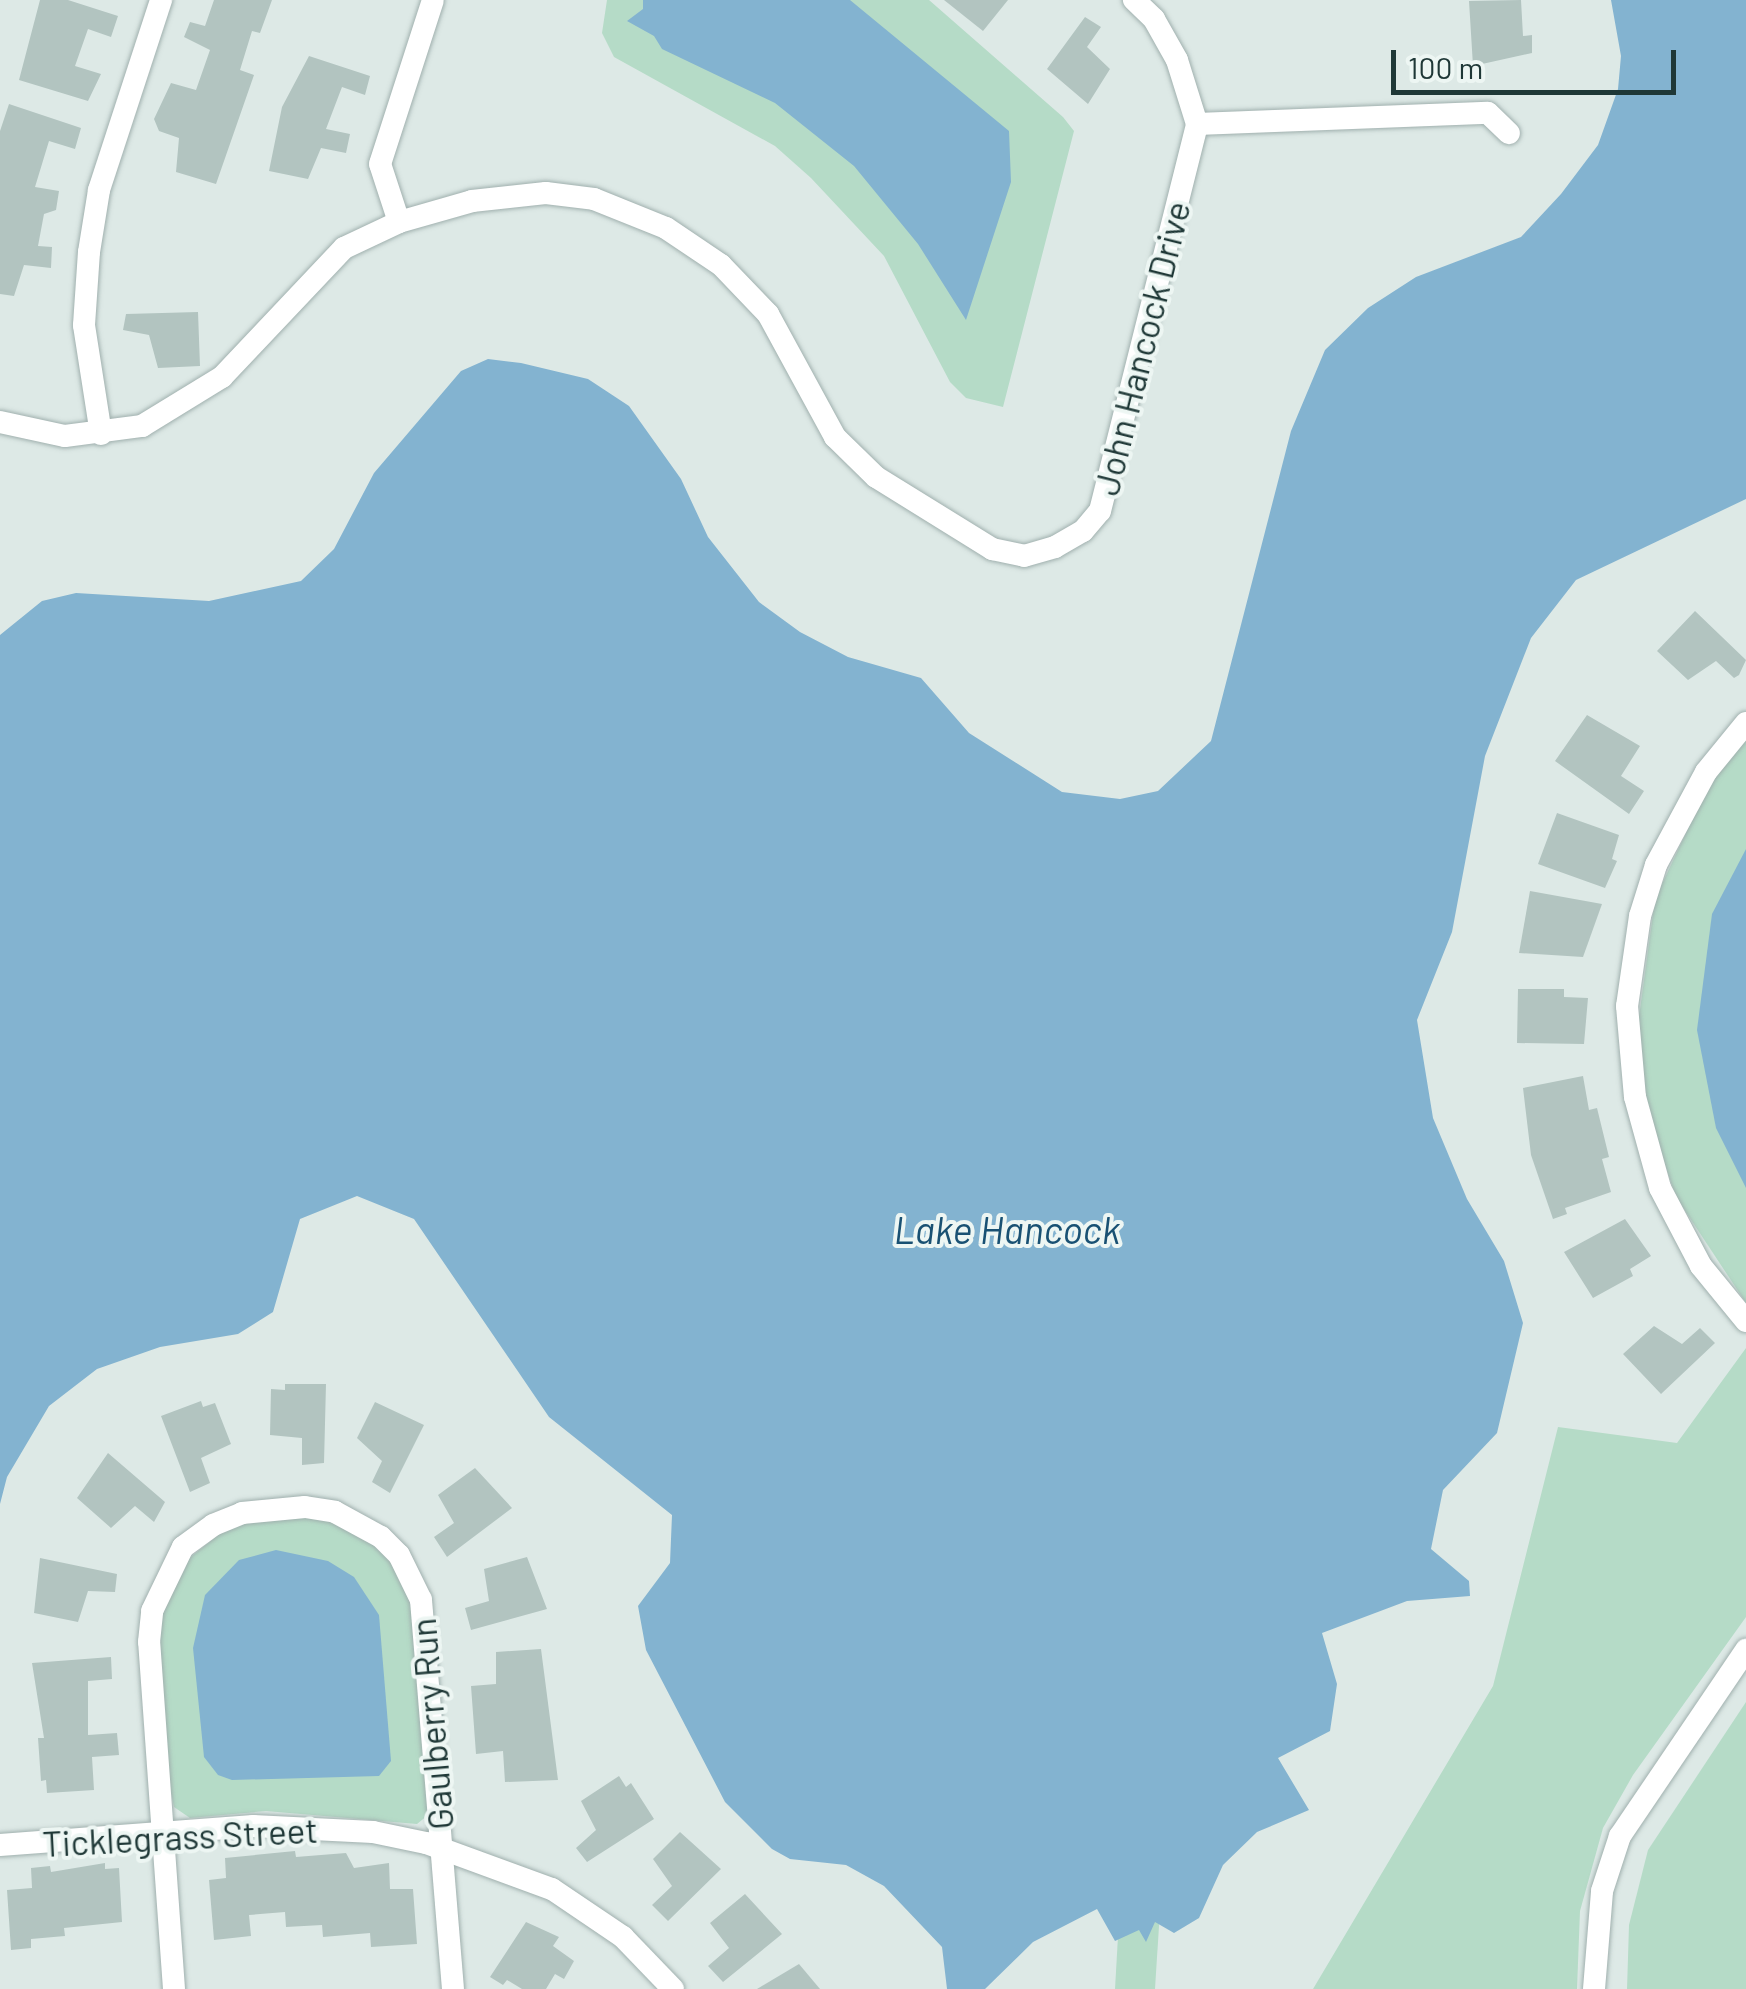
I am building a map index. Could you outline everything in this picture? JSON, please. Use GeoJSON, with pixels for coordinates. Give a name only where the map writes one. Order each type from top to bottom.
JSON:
{"type":"FeatureCollection","features":[{"type":"Feature","properties":{"kind":"street"},"geometry":{"type":"LineString","coordinates":[[101,434],[84,326],[88,252],[100,190],[161,0]]}},
{"type":"Feature","properties":{"kind":"street"},"geometry":{"type":"LineString","coordinates":[[399,222],[380,164],[433,0]]}},
{"type":"Feature","properties":{"kind":"street"},"geometry":{"type":"LineString","coordinates":[[1134,0],[1154,19],[1178,60],[1198,124],[1488,113],[1509,133]]}},
{"type":"Feature","properties":{"kind":"street","name":"John Hancock Drive"},"geometry":{"type":"LineString","coordinates":[[0,422],[66,436],[142,426],[196,397],[264,336],[306,283],[344,248],[399,222],[472,201],[546,193],[594,199],[666,228],[721,265],[768,314],[835,437],[876,477],[992,549],[1024,556],[1084,531],[1100,512],[1198,124]]}},
{"type":"Feature","properties":{"kind":"street"},"geometry":{"type":"LineString","coordinates":[[1746,723],[1706,772],[1656,865],[1637,932],[1627,1006],[1634,1098],[1660,1188],[1701,1266],[1746,1321]]}},
{"type":"Feature","properties":{"kind":"street","name":"Gaulberry Run"},"geometry":{"type":"LineString","coordinates":[[174,1989],[149,1642],[164,1576],[183,1546],[213,1525],[242,1514],[305,1507],[360,1523],[399,1555],[413,1578],[426,1628],[452,1989]]}},
{"type":"Feature","properties":{"kind":"street"},"geometry":{"type":"LineString","coordinates":[[1594,1989],[1602,1891],[1620,1836],[1746,1650]]}},
{"type":"Feature","properties":{"kind":"street","name":"Ticklegrass Street"},"geometry":{"type":"LineString","coordinates":[[0,1844],[162,1832],[310,1827],[442,1846],[552,1890],[623,1938],[673,1989]]}},
{"type":"Feature","properties":{"kind":"green space"},"geometry":{"type":"Polygon","coordinates":[[[607,0],[929,0],[1063,117],[1074,131],[1003,407],[966,398],[950,382],[884,256],[811,178],[775,146],[614,57],[602,33],[607,0]]]}},
{"type":"Feature","properties":{"kind":"green space"},"geometry":{"type":"Polygon","coordinates":[[[1746,739],[1746,1303],[1676,1197],[1651,1124],[1636,1039],[1655,899],[1708,786],[1746,739]]]}},
{"type":"Feature","properties":{"kind":"green space"},"geometry":{"type":"Polygon","coordinates":[[[1746,1348],[1746,1617],[1633,1775],[1603,1828],[1580,1911],[1577,1989],[1313,1989],[1493,1686],[1558,1427],[1677,1443],[1746,1348]]]}},
{"type":"Feature","properties":{"kind":"green space"},"geometry":{"type":"Polygon","coordinates":[[[312,1515],[358,1530],[401,1572],[414,1601],[428,1815],[417,1824],[266,1811],[190,1818],[174,1807],[169,1782],[159,1631],[164,1599],[182,1564],[233,1523],[312,1515]]]}},
{"type":"Feature","properties":{"kind":"green space"},"geometry":{"type":"Polygon","coordinates":[[[1746,1702],[1746,1989],[1627,1989],[1629,1925],[1648,1850],[1746,1702]]]}},
{"type":"Feature","properties":{"kind":"green space"},"geometry":{"type":"Polygon","coordinates":[[[1160,1910],[1155,1989],[1115,1989],[1119,1919],[1160,1910]]]}},
{"type":"Feature","properties":{"kind":"water"},"geometry":{"type":"Polygon","coordinates":[[[643,0],[850,0],[1009,131],[1011,182],[966,320],[918,244],[854,166],[775,103],[662,49],[654,36],[627,21],[643,9],[643,0]]]}},
{"type":"Feature","properties":{"kind":"water","name":"Lake Hancock"},"geometry":{"type":"Polygon","coordinates":[[[1611,0],[1746,0],[1746,499],[1576,580],[1531,638],[1485,756],[1452,932],[1417,1020],[1433,1118],[1467,1199],[1504,1261],[1523,1323],[1497,1433],[1443,1490],[1431,1549],[1469,1581],[1470,1596],[1407,1601],[1322,1633],[1337,1684],[1330,1731],[1278,1758],[1309,1810],[1257,1832],[1223,1865],[1199,1918],[1174,1933],[1155,1922],[1146,1942],[1139,1930],[1115,1941],[1097,1909],[1033,1942],[985,1989],[947,1989],[942,1947],[884,1886],[846,1865],[790,1859],[772,1849],[725,1802],[646,1650],[638,1606],[670,1563],[672,1515],[549,1417],[414,1219],[357,1196],[300,1219],[273,1312],[238,1334],[160,1347],[97,1369],[49,1406],[7,1477],[0,1504],[0,635],[42,601],[76,593],[209,601],[301,581],[334,549],[374,473],[461,371],[488,359],[521,363],[588,379],[629,406],[681,479],[708,537],[759,602],[800,632],[848,657],[921,678],[969,733],[1062,792],[1120,799],[1158,791],[1211,741],[1291,431],[1325,350],[1368,308],[1416,277],[1521,237],[1561,194],[1598,145],[1618,89],[1621,56],[1611,0]]]}},
{"type":"Feature","properties":{"kind":"water"},"geometry":{"type":"Polygon","coordinates":[[[1746,849],[1746,1188],[1716,1128],[1697,1030],[1712,914],[1746,849]]]}},
{"type":"Feature","properties":{"kind":"water"},"geometry":{"type":"Polygon","coordinates":[[[276,1550],[328,1561],[354,1577],[379,1615],[391,1761],[379,1776],[232,1780],[218,1775],[204,1757],[193,1648],[205,1595],[239,1560],[276,1550]]]}},
{"type":"Feature","properties":{"kind":"building"},"geometry":{"type":"Polygon","coordinates":[[[40,0],[68,0],[118,16],[111,37],[88,29],[75,66],[101,74],[88,101],[19,80],[40,0]]]}},
{"type":"Feature","properties":{"kind":"building"},"geometry":{"type":"Polygon","coordinates":[[[214,0],[272,0],[260,33],[252,31],[240,70],[254,75],[216,184],[176,172],[179,138],[159,131],[154,119],[171,83],[196,90],[210,50],[184,37],[190,22],[205,26],[214,0]]]}},
{"type":"Feature","properties":{"kind":"building"},"geometry":{"type":"Polygon","coordinates":[[[944,0],[1008,0],[983,31],[944,0]]]}},
{"type":"Feature","properties":{"kind":"building"},"geometry":{"type":"Polygon","coordinates":[[[1521,0],[1523,36],[1532,35],[1532,53],[1473,66],[1469,1],[1521,0]]]}},
{"type":"Feature","properties":{"kind":"building"},"geometry":{"type":"Polygon","coordinates":[[[1085,17],[1101,27],[1087,47],[1110,69],[1088,104],[1047,69],[1085,17]]]}},
{"type":"Feature","properties":{"kind":"building"},"geometry":{"type":"Polygon","coordinates":[[[309,56],[370,76],[365,95],[342,87],[326,129],[350,134],[346,153],[321,148],[308,179],[269,171],[282,107],[309,56]]]}},
{"type":"Feature","properties":{"kind":"building"},"geometry":{"type":"Polygon","coordinates":[[[9,104],[81,128],[75,149],[49,141],[35,187],[59,191],[56,210],[44,214],[38,246],[52,247],[51,268],[24,265],[14,296],[0,294],[0,131],[9,104]]]}},
{"type":"Feature","properties":{"kind":"building"},"geometry":{"type":"Polygon","coordinates":[[[198,312],[200,366],[158,368],[149,335],[123,330],[126,314],[198,312]]]}},
{"type":"Feature","properties":{"kind":"building"},"geometry":{"type":"Polygon","coordinates":[[[1695,611],[1746,660],[1739,675],[1734,678],[1716,661],[1688,680],[1657,651],[1695,611]]]}},
{"type":"Feature","properties":{"kind":"building"},"geometry":{"type":"Polygon","coordinates":[[[1587,715],[1640,746],[1621,776],[1644,791],[1629,814],[1555,761],[1587,715]]]}},
{"type":"Feature","properties":{"kind":"building"},"geometry":{"type":"Polygon","coordinates":[[[1557,813],[1619,835],[1612,859],[1617,861],[1605,888],[1538,864],[1557,813]]]}},
{"type":"Feature","properties":{"kind":"building"},"geometry":{"type":"Polygon","coordinates":[[[1530,891],[1602,904],[1583,957],[1519,953],[1530,891]]]}},
{"type":"Feature","properties":{"kind":"building"},"geometry":{"type":"Polygon","coordinates":[[[1518,989],[1564,989],[1564,997],[1588,998],[1584,1044],[1517,1043],[1518,989]]]}},
{"type":"Feature","properties":{"kind":"building"},"geometry":{"type":"Polygon","coordinates":[[[1583,1076],[1589,1110],[1597,1108],[1609,1157],[1602,1159],[1611,1192],[1565,1208],[1567,1214],[1553,1219],[1531,1155],[1523,1088],[1583,1076]]]}},
{"type":"Feature","properties":{"kind":"building"},"geometry":{"type":"Polygon","coordinates":[[[1625,1219],[1651,1256],[1630,1269],[1633,1276],[1593,1298],[1564,1252],[1625,1219]]]}},
{"type":"Feature","properties":{"kind":"building"},"geometry":{"type":"Polygon","coordinates":[[[1654,1326],[1682,1344],[1700,1328],[1715,1343],[1661,1394],[1623,1354],[1654,1326]]]}},
{"type":"Feature","properties":{"kind":"building"},"geometry":{"type":"Polygon","coordinates":[[[285,1384],[326,1384],[324,1463],[302,1465],[302,1438],[270,1435],[271,1389],[285,1390],[285,1384]]]}},
{"type":"Feature","properties":{"kind":"building"},"geometry":{"type":"Polygon","coordinates":[[[201,1401],[203,1407],[215,1403],[231,1444],[201,1458],[210,1483],[190,1492],[161,1416],[201,1401]]]}},
{"type":"Feature","properties":{"kind":"building"},"geometry":{"type":"Polygon","coordinates":[[[375,1402],[424,1425],[390,1493],[372,1482],[382,1461],[357,1438],[375,1402]]]}},
{"type":"Feature","properties":{"kind":"building"},"geometry":{"type":"Polygon","coordinates":[[[108,1453],[165,1502],[154,1522],[135,1506],[111,1528],[77,1498],[108,1453]]]}},
{"type":"Feature","properties":{"kind":"building"},"geometry":{"type":"Polygon","coordinates":[[[475,1468],[512,1508],[447,1557],[434,1537],[454,1523],[438,1495],[475,1468]]]}},
{"type":"Feature","properties":{"kind":"building"},"geometry":{"type":"Polygon","coordinates":[[[527,1557],[547,1609],[471,1630],[465,1608],[489,1601],[484,1569],[527,1557]]]}},
{"type":"Feature","properties":{"kind":"building"},"geometry":{"type":"Polygon","coordinates":[[[40,1558],[117,1574],[115,1592],[88,1591],[78,1622],[34,1613],[40,1558]]]}},
{"type":"Feature","properties":{"kind":"building"},"geometry":{"type":"Polygon","coordinates":[[[541,1649],[558,1780],[505,1782],[503,1751],[476,1754],[471,1686],[496,1684],[496,1652],[541,1649]]]}},
{"type":"Feature","properties":{"kind":"building"},"geometry":{"type":"Polygon","coordinates":[[[111,1657],[112,1679],[88,1681],[88,1735],[117,1733],[119,1755],[92,1757],[94,1790],[47,1793],[46,1780],[41,1781],[38,1738],[44,1738],[32,1663],[111,1657]]]}},
{"type":"Feature","properties":{"kind":"building"},"geometry":{"type":"Polygon","coordinates":[[[619,1776],[626,1787],[631,1783],[654,1819],[587,1862],[576,1848],[596,1830],[581,1801],[619,1776]]]}},
{"type":"Feature","properties":{"kind":"building"},"geometry":{"type":"Polygon","coordinates":[[[680,1832],[721,1869],[668,1921],[652,1905],[672,1886],[653,1859],[680,1832]]]}},
{"type":"Feature","properties":{"kind":"building"},"geometry":{"type":"Polygon","coordinates":[[[295,1851],[296,1857],[346,1853],[354,1868],[389,1863],[390,1889],[413,1889],[417,1944],[371,1947],[370,1933],[323,1937],[322,1925],[286,1927],[285,1912],[249,1915],[251,1936],[214,1940],[209,1880],[226,1878],[225,1858],[295,1851]]]}},
{"type":"Feature","properties":{"kind":"building"},"geometry":{"type":"Polygon","coordinates":[[[105,1863],[105,1869],[119,1868],[122,1922],[64,1928],[65,1936],[31,1939],[31,1948],[11,1950],[7,1890],[32,1888],[31,1868],[50,1866],[51,1872],[105,1863]]]}},
{"type":"Feature","properties":{"kind":"building"},"geometry":{"type":"Polygon","coordinates":[[[745,1894],[782,1934],[723,1982],[708,1966],[729,1948],[710,1923],[745,1894]]]}},
{"type":"Feature","properties":{"kind":"building"},"geometry":{"type":"Polygon","coordinates":[[[526,1922],[559,1937],[553,1946],[574,1961],[564,1979],[555,1974],[546,1989],[522,1989],[507,1980],[503,1985],[490,1977],[526,1922]]]}},
{"type":"Feature","properties":{"kind":"building"},"geometry":{"type":"Polygon","coordinates":[[[799,1964],[820,1989],[757,1989],[799,1964]]]}}]}
